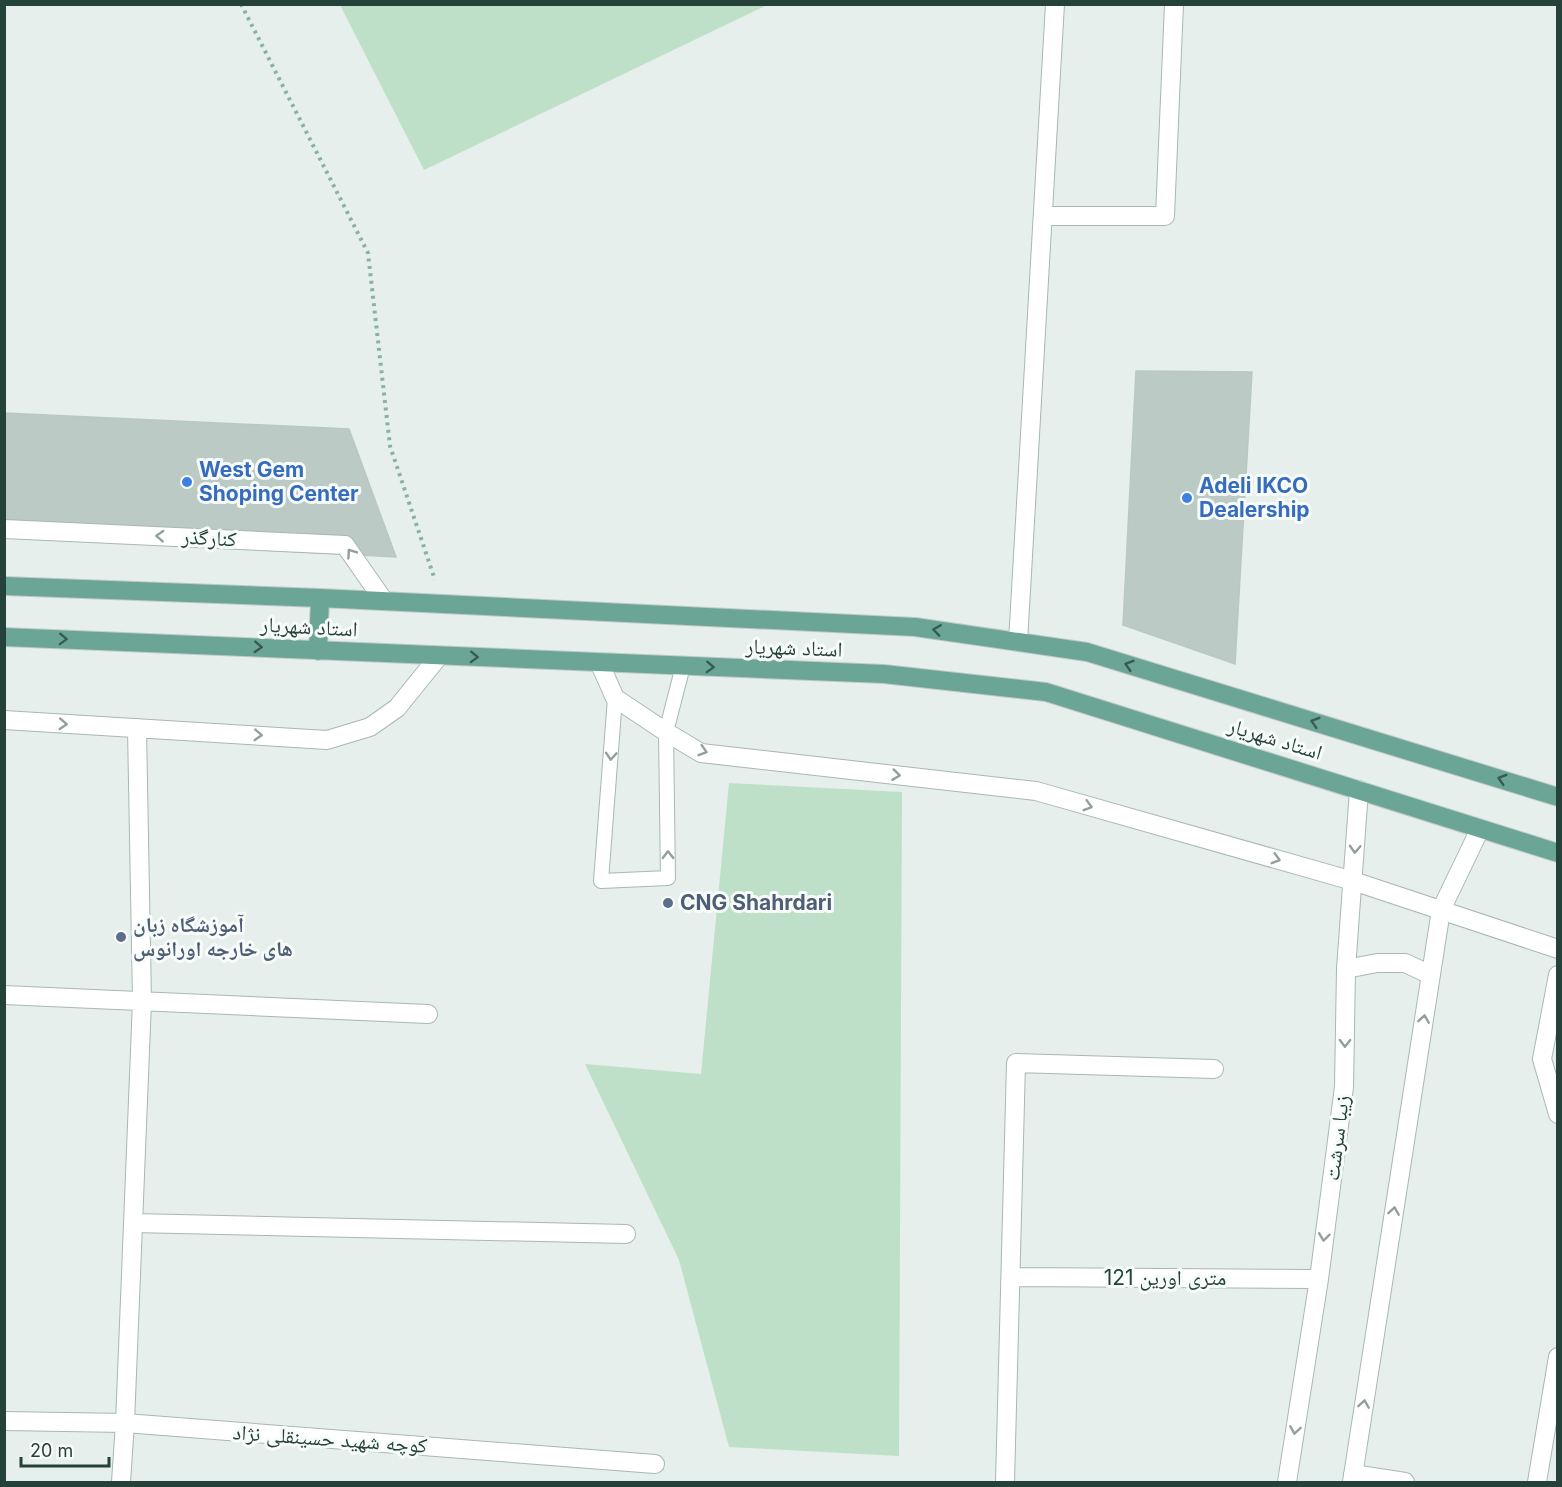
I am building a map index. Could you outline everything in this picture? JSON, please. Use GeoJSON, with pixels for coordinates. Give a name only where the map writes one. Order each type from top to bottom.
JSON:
{"type":"FeatureCollection","features":[{"type":"Feature","properties":{"kind":"main road","name":"استاد شهریار"},"geometry":{"type":"LineString","coordinates":[[4,586],[320,598],[915,627],[1087,652],[1557,796]]}},
{"type":"Feature","properties":{"kind":"main road"},"geometry":{"type":"LineString","coordinates":[[318,651],[320,598]]}},
{"type":"Feature","properties":{"kind":"main road","name":"استاد شهریار"},"geometry":{"type":"LineString","coordinates":[[4,637],[884,674],[1046,692],[1557,853]]}},
{"type":"Feature","properties":{"kind":"street"},"geometry":{"type":"LineString","coordinates":[[1018,642],[1055,4]]}},
{"type":"Feature","properties":{"kind":"street"},"geometry":{"type":"LineString","coordinates":[[1042,216],[1165,216],[1174,4]]}},
{"type":"Feature","properties":{"kind":"street","name":"کنارگذر"},"geometry":{"type":"LineString","coordinates":[[4,529],[345,545],[384,601]]}},
{"type":"Feature","properties":{"kind":"street"},"geometry":{"type":"LineString","coordinates":[[4,720],[327,740],[370,727],[397,708],[439,656]]}},
{"type":"Feature","properties":{"kind":"street"},"geometry":{"type":"LineString","coordinates":[[598,662],[615,698],[701,753],[1036,791],[1353,881],[1557,949]]}},
{"type":"Feature","properties":{"kind":"street"},"geometry":{"type":"LineString","coordinates":[[121,1482],[142,1001],[137,728]]}},
{"type":"Feature","properties":{"kind":"street","name":"زیبا سرشت"},"geometry":{"type":"LineString","coordinates":[[1287,1482],[1319,1279],[1344,1087],[1346,969],[1359,790]]}},
{"type":"Feature","properties":{"kind":"street"},"geometry":{"type":"LineString","coordinates":[[1405,1482],[1353,1478],[1441,910],[1480,829]]}},
{"type":"Feature","properties":{"kind":"street"},"geometry":{"type":"LineString","coordinates":[[1346,969],[1377,963],[1405,963],[1431,975]]}},
{"type":"Feature","properties":{"kind":"street"},"geometry":{"type":"LineString","coordinates":[[1557,975],[1542,1059],[1557,1114]]}},
{"type":"Feature","properties":{"kind":"street"},"geometry":{"type":"LineString","coordinates":[[4,995],[428,1014]]}},
{"type":"Feature","properties":{"kind":"street"},"geometry":{"type":"LineString","coordinates":[[1005,1482],[1016,1063],[1214,1069]]}},
{"type":"Feature","properties":{"kind":"street"},"geometry":{"type":"LineString","coordinates":[[133,1222],[626,1234]]}},
{"type":"Feature","properties":{"kind":"street","name":"12متری اورین 1"},"geometry":{"type":"LineString","coordinates":[[1011,1277],[1319,1279]]}},
{"type":"Feature","properties":{"kind":"street"},"geometry":{"type":"LineString","coordinates":[[1537,1482],[1557,1357]]}},
{"type":"Feature","properties":{"kind":"street","name":"کوچه شهید حسینقلی نژاد"},"geometry":{"type":"LineString","coordinates":[[4,1420],[125,1423],[655,1464]]}},
{"type":"Feature","properties":{"kind":"lane"},"geometry":{"type":"LineString","coordinates":[[615,698],[601,881],[668,878],[666,732],[683,666]]}},
{"type":"Feature","properties":{"kind":"path"},"geometry":{"type":"LineString","coordinates":[[241,4],[368,253],[390,446],[443,604]]}},
{"type":"Feature","properties":{"kind":"green space"},"geometry":{"type":"Polygon","coordinates":[[[340,5],[767,5],[424,170],[340,5]]]}},
{"type":"Feature","properties":{"kind":"green space"},"geometry":{"type":"Polygon","coordinates":[[[729,783],[902,792],[899,1456],[729,1447],[679,1260],[585,1064],[701,1074],[729,783]]]}},
{"type":"Feature","properties":{"kind":"building","name":"Adeli IKCO Dealership"},"geometry":{"type":"Polygon","coordinates":[[[1136,371],[1252,372],[1235,664],[1123,625],[1136,371]]]}},
{"type":"Feature","properties":{"kind":"building","name":"West Gem Shoping Center"},"geometry":{"type":"Polygon","coordinates":[[[4,413],[349,429],[396,557],[4,536],[4,413]]]}},
{"type":"Feature","properties":{"kind":"place","name":"West Gem Shoping Center"},"geometry":{"type":"Point","coordinates":[187,482]}},
{"type":"Feature","properties":{"kind":"place","name":"Adeli IKCO Dealership"},"geometry":{"type":"Point","coordinates":[1187,498]}},
{"type":"Feature","properties":{"kind":"place","name":"CNG Shahrdari"},"geometry":{"type":"Point","coordinates":[668,903]}},
{"type":"Feature","properties":{"kind":"place","name":"آموزشگاه زبان های خارجه اورانوس"},"geometry":{"type":"Point","coordinates":[121,937]}}]}
